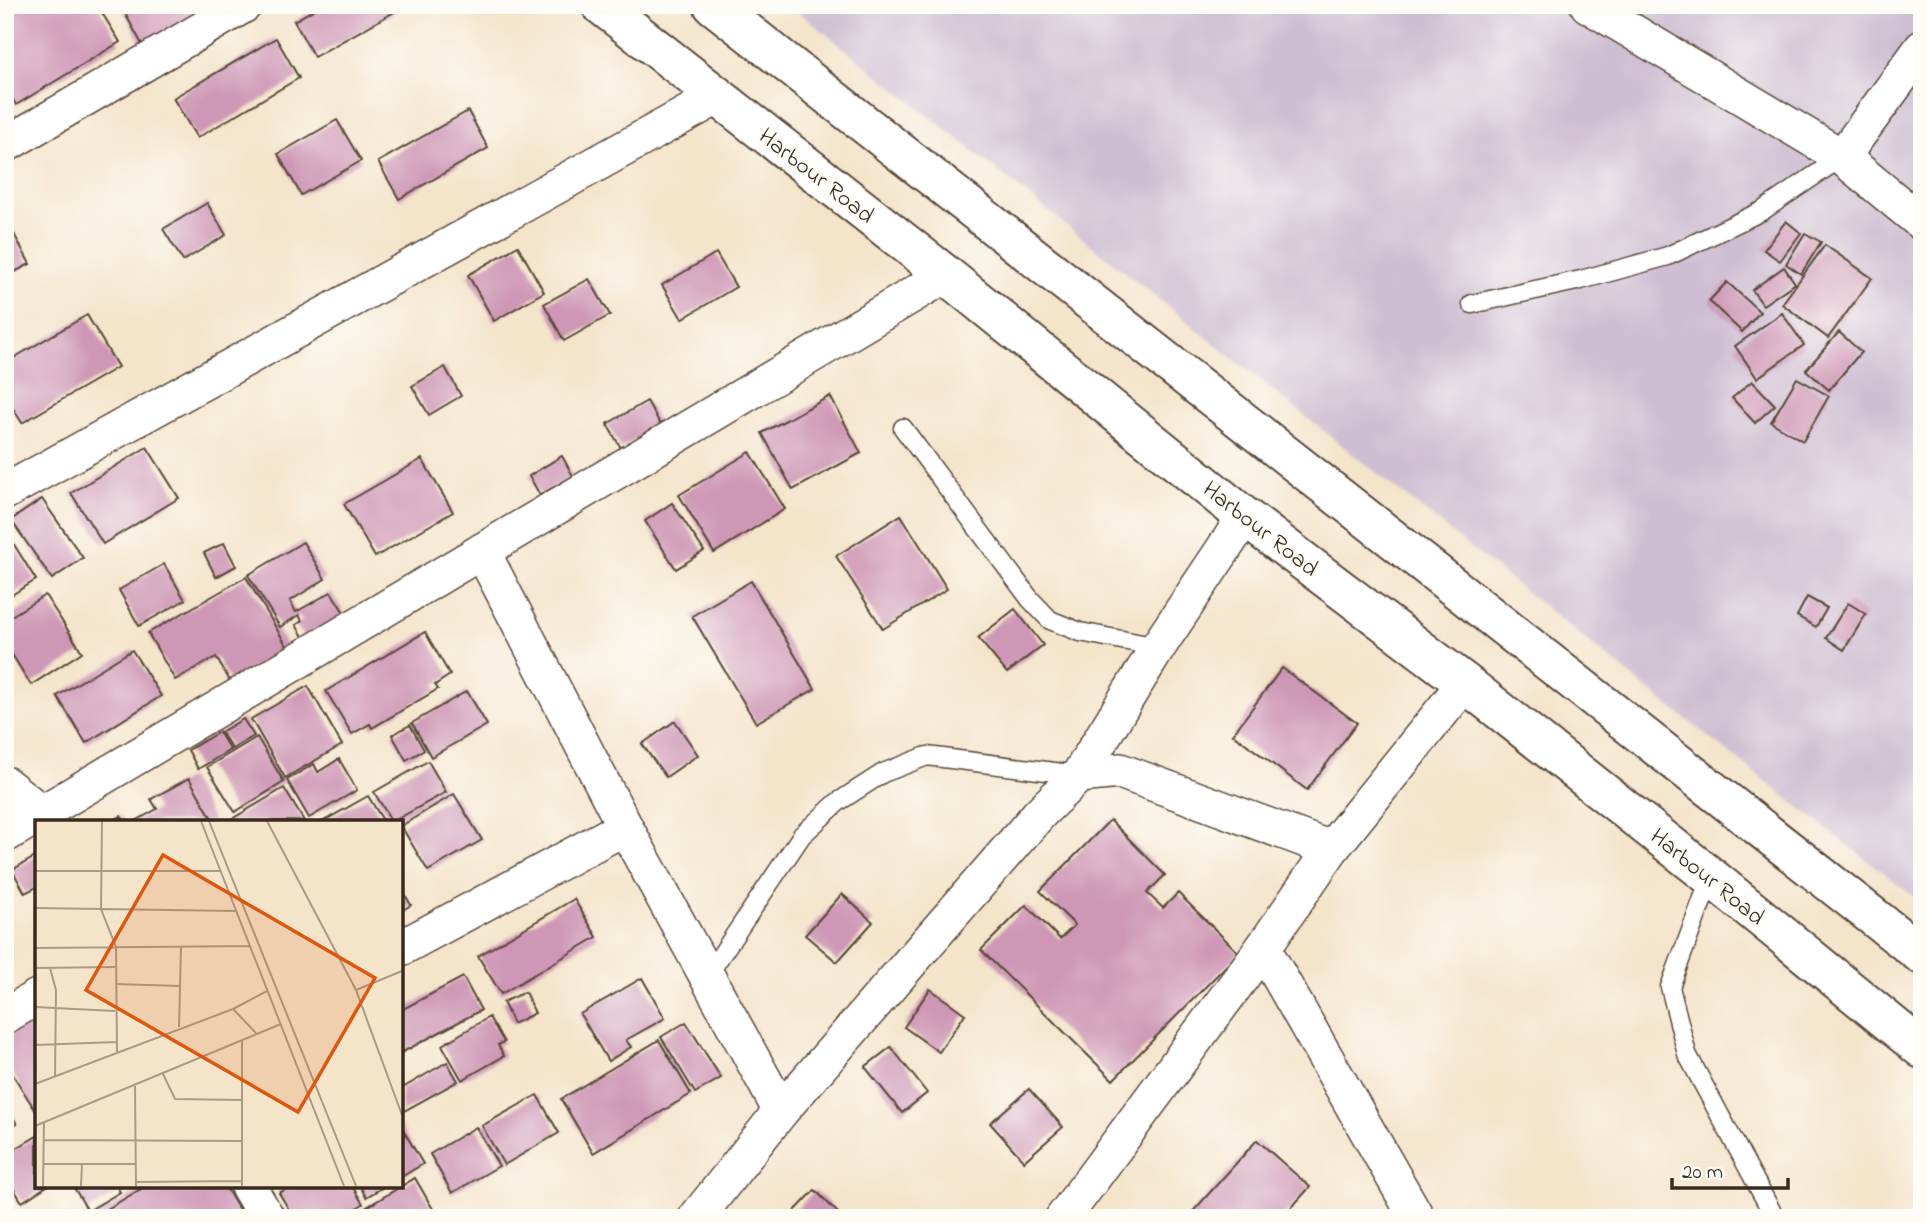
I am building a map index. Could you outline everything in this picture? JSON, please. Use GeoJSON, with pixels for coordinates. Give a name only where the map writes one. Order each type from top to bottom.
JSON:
{"type":"FeatureCollection","features":[{"type":"Feature","properties":{"kind":"highway","name":"Harbour Road"},"geometry":{"type":"LineString","coordinates":[[601,5],[946,275],[1245,517],[1465,683],[1711,877],[1922,1049]]}},
{"type":"Feature","properties":{"kind":"highway"},"geometry":{"type":"LineString","coordinates":[[713,5],[1922,955]]}},
{"type":"Feature","properties":{"kind":"street"},"geometry":{"type":"LineString","coordinates":[[5,145],[244,5]]}},
{"type":"Feature","properties":{"kind":"street"},"geometry":{"type":"LineString","coordinates":[[1588,5],[1842,157],[1922,223]]}},
{"type":"Feature","properties":{"kind":"street"},"geometry":{"type":"LineString","coordinates":[[1842,157],[1922,48]]}},
{"type":"Feature","properties":{"kind":"street"},"geometry":{"type":"LineString","coordinates":[[5,492],[717,97]]}},
{"type":"Feature","properties":{"kind":"street"},"geometry":{"type":"LineString","coordinates":[[5,784],[44,818],[482,551],[946,275]]}},
{"type":"Feature","properties":{"kind":"street"},"geometry":{"type":"LineString","coordinates":[[696,1218],[781,1111],[1040,813],[1079,775],[1158,647],[1245,517]]}},
{"type":"Feature","properties":{"kind":"street"},"geometry":{"type":"LineString","coordinates":[[482,551],[625,827],[781,1111]]}},
{"type":"Feature","properties":{"kind":"street"},"geometry":{"type":"LineString","coordinates":[[1063,1218],[1263,948],[1331,849],[1465,683]]}},
{"type":"Feature","properties":{"kind":"street"},"geometry":{"type":"LineString","coordinates":[[1079,775],[1120,771],[1331,849]]}},
{"type":"Feature","properties":{"kind":"street"},"geometry":{"type":"LineString","coordinates":[[5,835],[35,822]]}},
{"type":"Feature","properties":{"kind":"street"},"geometry":{"type":"LineString","coordinates":[[402,947],[625,827]]}},
{"type":"Feature","properties":{"kind":"street"},"geometry":{"type":"LineString","coordinates":[[1263,948],[1417,1218]]}},
{"type":"Feature","properties":{"kind":"street"},"geometry":{"type":"LineString","coordinates":[[5,1016],[35,998]]}},
{"type":"Feature","properties":{"kind":"street"},"geometry":{"type":"LineString","coordinates":[[249,1188],[267,1218]]}},
{"type":"Feature","properties":{"kind":"lane"},"geometry":{"type":"LineString","coordinates":[[1472,304],[1581,280],[1668,256],[1762,211],[1842,157]]}},
{"type":"Feature","properties":{"kind":"lane"},"geometry":{"type":"LineString","coordinates":[[904,428],[1030,599],[1050,620],[1080,632],[1158,647]]}},
{"type":"Feature","properties":{"kind":"lane"},"geometry":{"type":"LineString","coordinates":[[707,976],[802,835],[838,802],[883,773],[928,756],[1079,775]]}},
{"type":"Feature","properties":{"kind":"lane"},"geometry":{"type":"LineString","coordinates":[[1711,877],[1670,987],[1687,1054],[1775,1218]]}},
{"type":"Feature","properties":{"kind":"shaded area"},"geometry":{"type":"Polygon","coordinates":[[[790,5],[1922,5],[1922,903],[1646,688],[790,5]]]}},
{"type":"Feature","properties":{"kind":"building"},"geometry":{"type":"Polygon","coordinates":[[[21,5],[97,5],[120,42],[16,105],[5,87],[5,15],[21,5]]]}},
{"type":"Feature","properties":{"kind":"building"},"geometry":{"type":"Polygon","coordinates":[[[127,5],[196,5],[202,15],[144,48],[122,8],[127,5]]]}},
{"type":"Feature","properties":{"kind":"building"},"geometry":{"type":"Polygon","coordinates":[[[322,5],[403,7],[314,57],[294,21],[322,5]]]}},
{"type":"Feature","properties":{"kind":"building"},"geometry":{"type":"Polygon","coordinates":[[[276,38],[299,78],[197,138],[173,98],[276,38]]]}},
{"type":"Feature","properties":{"kind":"building"},"geometry":{"type":"Polygon","coordinates":[[[468,111],[488,148],[399,199],[378,162],[468,111]]]}},
{"type":"Feature","properties":{"kind":"building"},"geometry":{"type":"Polygon","coordinates":[[[337,120],[361,161],[301,195],[278,154],[337,120]]]}},
{"type":"Feature","properties":{"kind":"building"},"geometry":{"type":"Polygon","coordinates":[[[207,203],[226,235],[183,261],[163,229],[207,203]]]}},
{"type":"Feature","properties":{"kind":"building"},"geometry":{"type":"Polygon","coordinates":[[[5,217],[30,264],[5,277],[5,217]]]}},
{"type":"Feature","properties":{"kind":"building"},"geometry":{"type":"Polygon","coordinates":[[[1786,221],[1801,233],[1780,261],[1764,250],[1786,221]]]}},
{"type":"Feature","properties":{"kind":"building"},"geometry":{"type":"Polygon","coordinates":[[[1805,233],[1821,242],[1801,274],[1786,264],[1805,233]]]}},
{"type":"Feature","properties":{"kind":"building"},"geometry":{"type":"Polygon","coordinates":[[[1825,245],[1872,278],[1828,338],[1782,304],[1825,245]]]}},
{"type":"Feature","properties":{"kind":"building"},"geometry":{"type":"Polygon","coordinates":[[[518,246],[544,292],[494,321],[468,275],[518,246]]]}},
{"type":"Feature","properties":{"kind":"building"},"geometry":{"type":"Polygon","coordinates":[[[716,253],[736,287],[682,319],[662,285],[716,253]]]}},
{"type":"Feature","properties":{"kind":"building"},"geometry":{"type":"Polygon","coordinates":[[[1784,267],[1795,283],[1763,305],[1752,290],[1784,267]]]}},
{"type":"Feature","properties":{"kind":"building"},"geometry":{"type":"Polygon","coordinates":[[[589,279],[610,315],[564,341],[544,304],[589,279]]]}},
{"type":"Feature","properties":{"kind":"building"},"geometry":{"type":"Polygon","coordinates":[[[1727,282],[1760,312],[1742,332],[1709,301],[1727,282]]]}},
{"type":"Feature","properties":{"kind":"building"},"geometry":{"type":"Polygon","coordinates":[[[1782,313],[1804,345],[1757,378],[1735,346],[1782,313]]]}},
{"type":"Feature","properties":{"kind":"building"},"geometry":{"type":"Polygon","coordinates":[[[87,315],[118,367],[22,423],[5,395],[5,363],[87,315]]]}},
{"type":"Feature","properties":{"kind":"building"},"geometry":{"type":"Polygon","coordinates":[[[1839,332],[1861,352],[1829,390],[1806,370],[1839,332]]]}},
{"type":"Feature","properties":{"kind":"building"},"geometry":{"type":"Polygon","coordinates":[[[445,367],[461,396],[429,415],[412,386],[445,367]]]}},
{"type":"Feature","properties":{"kind":"building"},"geometry":{"type":"Polygon","coordinates":[[[1797,378],[1829,396],[1803,441],[1771,422],[1797,378]]]}},
{"type":"Feature","properties":{"kind":"building"},"geometry":{"type":"Polygon","coordinates":[[[1752,381],[1775,405],[1755,423],[1732,398],[1752,381]]]}},
{"type":"Feature","properties":{"kind":"building"},"geometry":{"type":"Polygon","coordinates":[[[830,396],[861,453],[793,490],[762,433],[830,396]]]}},
{"type":"Feature","properties":{"kind":"building"},"geometry":{"type":"Polygon","coordinates":[[[647,401],[661,425],[621,448],[607,424],[647,401]]]}},
{"type":"Feature","properties":{"kind":"building"},"geometry":{"type":"Polygon","coordinates":[[[147,447],[179,498],[103,544],[71,493],[147,447]]]}},
{"type":"Feature","properties":{"kind":"building"},"geometry":{"type":"Polygon","coordinates":[[[750,452],[785,509],[714,553],[679,495],[750,452]]]}},
{"type":"Feature","properties":{"kind":"building"},"geometry":{"type":"Polygon","coordinates":[[[562,456],[573,476],[540,495],[529,476],[562,456]]]}},
{"type":"Feature","properties":{"kind":"building"},"geometry":{"type":"Polygon","coordinates":[[[422,459],[453,512],[375,557],[344,504],[422,459]]]}},
{"type":"Feature","properties":{"kind":"building"},"geometry":{"type":"Polygon","coordinates":[[[42,499],[83,558],[52,579],[11,520],[42,499]]]}},
{"type":"Feature","properties":{"kind":"building"},"geometry":{"type":"Polygon","coordinates":[[[672,503],[704,551],[676,569],[645,521],[672,503]]]}},
{"type":"Feature","properties":{"kind":"building"},"geometry":{"type":"Polygon","coordinates":[[[901,515],[947,589],[883,629],[836,556],[901,515]]]}},
{"type":"Feature","properties":{"kind":"building"},"geometry":{"type":"Polygon","coordinates":[[[5,530],[36,580],[5,599],[5,530]]]}},
{"type":"Feature","properties":{"kind":"building"},"geometry":{"type":"Polygon","coordinates":[[[303,542],[325,579],[290,601],[296,612],[331,592],[345,614],[304,638],[296,625],[302,621],[299,615],[280,627],[248,575],[303,542]]]}},
{"type":"Feature","properties":{"kind":"building"},"geometry":{"type":"Polygon","coordinates":[[[224,543],[236,566],[216,577],[204,553],[224,543]]]}},
{"type":"Feature","properties":{"kind":"building"},"geometry":{"type":"Polygon","coordinates":[[[164,564],[185,600],[139,626],[119,590],[164,564]]]}},
{"type":"Feature","properties":{"kind":"building"},"geometry":{"type":"Polygon","coordinates":[[[246,577],[288,648],[230,681],[216,657],[175,680],[148,633],[246,577]]]}},
{"type":"Feature","properties":{"kind":"building"},"geometry":{"type":"Polygon","coordinates":[[[751,581],[815,689],[756,723],[692,616],[751,581]]]}},
{"type":"Feature","properties":{"kind":"building"},"geometry":{"type":"Polygon","coordinates":[[[45,595],[82,652],[31,685],[5,643],[5,620],[45,595]]]}},
{"type":"Feature","properties":{"kind":"building"},"geometry":{"type":"Polygon","coordinates":[[[1807,597],[1827,608],[1816,627],[1797,616],[1807,597]]]}},
{"type":"Feature","properties":{"kind":"building"},"geometry":{"type":"Polygon","coordinates":[[[1848,603],[1866,614],[1844,650],[1826,638],[1848,603]]]}},
{"type":"Feature","properties":{"kind":"building"},"geometry":{"type":"Polygon","coordinates":[[[1015,609],[1043,645],[1007,673],[978,638],[1015,609]]]}},
{"type":"Feature","properties":{"kind":"building"},"geometry":{"type":"Polygon","coordinates":[[[425,632],[450,675],[435,685],[438,689],[372,728],[370,724],[352,734],[326,691],[425,632]]]}},
{"type":"Feature","properties":{"kind":"building"},"geometry":{"type":"Polygon","coordinates":[[[132,650],[161,696],[86,743],[57,696],[132,650]]]}},
{"type":"Feature","properties":{"kind":"building"},"geometry":{"type":"Polygon","coordinates":[[[1282,668],[1357,723],[1307,790],[1233,734],[1282,668]]]}},
{"type":"Feature","properties":{"kind":"building"},"geometry":{"type":"Polygon","coordinates":[[[308,686],[342,745],[285,778],[251,719],[308,686]]]}},
{"type":"Feature","properties":{"kind":"building"},"geometry":{"type":"Polygon","coordinates":[[[467,691],[487,725],[431,757],[412,723],[467,691]]]}},
{"type":"Feature","properties":{"kind":"building"},"geometry":{"type":"Polygon","coordinates":[[[243,719],[254,736],[232,749],[221,732],[243,719]]]}},
{"type":"Feature","properties":{"kind":"building"},"geometry":{"type":"Polygon","coordinates":[[[675,721],[698,755],[666,777],[642,744],[675,721]]]}},
{"type":"Feature","properties":{"kind":"building"},"geometry":{"type":"Polygon","coordinates":[[[410,725],[424,750],[406,760],[392,735],[410,725]]]}},
{"type":"Feature","properties":{"kind":"building"},"geometry":{"type":"Polygon","coordinates":[[[219,732],[230,750],[198,769],[188,750],[219,732]]]}},
{"type":"Feature","properties":{"kind":"building"},"geometry":{"type":"Polygon","coordinates":[[[257,737],[284,782],[235,812],[207,767],[257,737]]]}},
{"type":"Feature","properties":{"kind":"building"},"geometry":{"type":"Polygon","coordinates":[[[339,759],[357,790],[309,818],[287,780],[314,764],[318,772],[339,759]]]}},
{"type":"Feature","properties":{"kind":"building"},"geometry":{"type":"Polygon","coordinates":[[[428,761],[446,792],[396,820],[391,820],[374,792],[428,761]]]}},
{"type":"Feature","properties":{"kind":"building"},"geometry":{"type":"Polygon","coordinates":[[[189,778],[213,820],[138,820],[157,809],[151,799],[189,778]]]}},
{"type":"Feature","properties":{"kind":"building"},"geometry":{"type":"Polygon","coordinates":[[[284,788],[303,820],[230,820],[284,788]]]}},
{"type":"Feature","properties":{"kind":"building"},"geometry":{"type":"Polygon","coordinates":[[[454,794],[482,840],[428,871],[402,825],[454,794]]]}},
{"type":"Feature","properties":{"kind":"building"},"geometry":{"type":"Polygon","coordinates":[[[368,796],[383,820],[326,820],[368,796]]]}},
{"type":"Feature","properties":{"kind":"building"},"geometry":{"type":"Polygon","coordinates":[[[1110,820],[1165,875],[1147,893],[1163,908],[1178,893],[1239,953],[1113,1080],[981,950],[1026,905],[1060,939],[1075,925],[1040,891],[1110,820]]]}},
{"type":"Feature","properties":{"kind":"building"},"geometry":{"type":"Polygon","coordinates":[[[35,857],[35,888],[25,893],[12,870],[35,857]]]}},
{"type":"Feature","properties":{"kind":"building"},"geometry":{"type":"Polygon","coordinates":[[[402,890],[411,905],[402,910],[402,890]]]}},
{"type":"Feature","properties":{"kind":"building"},"geometry":{"type":"Polygon","coordinates":[[[842,894],[873,922],[837,962],[805,935],[842,894]]]}},
{"type":"Feature","properties":{"kind":"building"},"geometry":{"type":"Polygon","coordinates":[[[574,899],[597,937],[501,994],[478,956],[574,899]]]}},
{"type":"Feature","properties":{"kind":"building"},"geometry":{"type":"Polygon","coordinates":[[[463,977],[481,1010],[402,1052],[402,1009],[463,977]]]}},
{"type":"Feature","properties":{"kind":"building"},"geometry":{"type":"Polygon","coordinates":[[[642,978],[665,1018],[626,1040],[631,1047],[608,1061],[580,1014],[642,978]]]}},
{"type":"Feature","properties":{"kind":"building"},"geometry":{"type":"Polygon","coordinates":[[[930,989],[965,1014],[939,1052],[904,1027],[930,989]]]}},
{"type":"Feature","properties":{"kind":"building"},"geometry":{"type":"Polygon","coordinates":[[[525,992],[535,1013],[513,1024],[503,1002],[525,992]]]}},
{"type":"Feature","properties":{"kind":"building"},"geometry":{"type":"Polygon","coordinates":[[[489,1017],[504,1042],[498,1045],[504,1056],[462,1080],[442,1045],[489,1017]]]}},
{"type":"Feature","properties":{"kind":"building"},"geometry":{"type":"Polygon","coordinates":[[[35,1018],[35,1110],[5,1062],[5,1037],[35,1018]]]}},
{"type":"Feature","properties":{"kind":"building"},"geometry":{"type":"Polygon","coordinates":[[[686,1022],[721,1078],[695,1093],[661,1037],[686,1022]]]}},
{"type":"Feature","properties":{"kind":"building"},"geometry":{"type":"Polygon","coordinates":[[[659,1040],[691,1094],[593,1153],[561,1099],[659,1040]]]}},
{"type":"Feature","properties":{"kind":"building"},"geometry":{"type":"Polygon","coordinates":[[[891,1047],[927,1093],[902,1113],[865,1067],[891,1047]]]}},
{"type":"Feature","properties":{"kind":"building"},"geometry":{"type":"Polygon","coordinates":[[[447,1062],[458,1081],[402,1112],[402,1088],[447,1062]]]}},
{"type":"Feature","properties":{"kind":"building"},"geometry":{"type":"Polygon","coordinates":[[[1029,1089],[1063,1127],[1024,1161],[990,1123],[1029,1089]]]}},
{"type":"Feature","properties":{"kind":"building"},"geometry":{"type":"Polygon","coordinates":[[[537,1095],[559,1133],[504,1165],[482,1126],[537,1095]]]}},
{"type":"Feature","properties":{"kind":"building"},"geometry":{"type":"Polygon","coordinates":[[[5,1104],[17,1124],[5,1130],[5,1104]]]}},
{"type":"Feature","properties":{"kind":"building"},"geometry":{"type":"Polygon","coordinates":[[[476,1127],[499,1166],[452,1193],[430,1154],[476,1127]]]}},
{"type":"Feature","properties":{"kind":"building"},"geometry":{"type":"Polygon","coordinates":[[[402,1128],[423,1164],[402,1176],[402,1128]]]}},
{"type":"Feature","properties":{"kind":"building"},"geometry":{"type":"Polygon","coordinates":[[[35,1137],[35,1188],[44,1188],[22,1202],[5,1175],[5,1155],[35,1137]]]}},
{"type":"Feature","properties":{"kind":"building"},"geometry":{"type":"Polygon","coordinates":[[[1257,1140],[1310,1187],[1282,1218],[1187,1218],[1257,1140]]]}},
{"type":"Feature","properties":{"kind":"building"},"geometry":{"type":"Polygon","coordinates":[[[415,1178],[437,1216],[349,1218],[402,1188],[415,1178]]]}},
{"type":"Feature","properties":{"kind":"building"},"geometry":{"type":"Polygon","coordinates":[[[74,1188],[118,1188],[120,1192],[88,1211],[74,1188]]]}},
{"type":"Feature","properties":{"kind":"building"},"geometry":{"type":"Polygon","coordinates":[[[143,1188],[226,1188],[244,1218],[92,1218],[143,1188]]]}},
{"type":"Feature","properties":{"kind":"building"},"geometry":{"type":"Polygon","coordinates":[[[288,1188],[353,1188],[363,1204],[339,1218],[294,1218],[279,1193],[288,1188]]]}},
{"type":"Feature","properties":{"kind":"building"},"geometry":{"type":"Polygon","coordinates":[[[361,1188],[382,1188],[366,1197],[361,1188]]]}},
{"type":"Feature","properties":{"kind":"building"},"geometry":{"type":"Polygon","coordinates":[[[815,1190],[839,1214],[835,1218],[788,1218],[815,1190]]]}},
{"type":"Feature","properties":{"kind":"building"},"geometry":{"type":"Polygon","coordinates":[[[27,1209],[32,1218],[12,1218],[27,1209]]]}}]}
